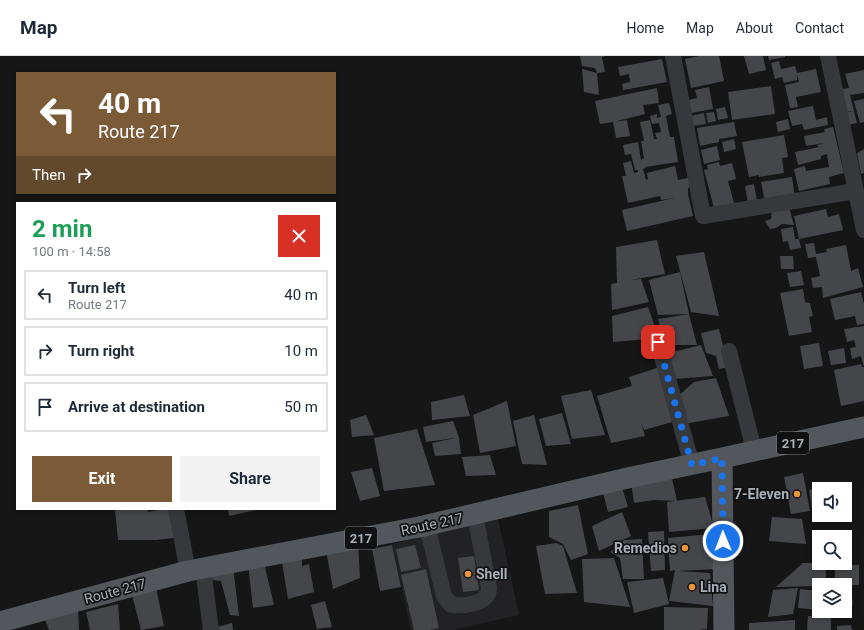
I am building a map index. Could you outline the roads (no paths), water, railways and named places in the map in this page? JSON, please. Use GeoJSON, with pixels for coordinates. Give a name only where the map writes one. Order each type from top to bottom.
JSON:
{"type":"FeatureCollection","features":[{"type":"Feature","properties":{"kind":"main road","name":"Route 217"},"geometry":{"type":"LineString","coordinates":[[0,622],[196,569],[427,526],[632,477],[864,427]]}},
{"type":"Feature","properties":{"kind":"main road"},"geometry":{"type":"LineString","coordinates":[[722,458],[724,630]]}},
{"type":"Feature","properties":{"kind":"street"},"geometry":{"type":"LineString","coordinates":[[673,56],[702,216],[856,191]]}},
{"type":"Feature","properties":{"kind":"street"},"geometry":{"type":"LineString","coordinates":[[828,56],[864,230]]}},
{"type":"Feature","properties":{"kind":"street"},"geometry":{"type":"LineString","coordinates":[[658,342],[692,465]]}},
{"type":"Feature","properties":{"kind":"street"},"geometry":{"type":"LineString","coordinates":[[729,351],[754,450]]}},
{"type":"Feature","properties":{"kind":"street"},"geometry":{"type":"LineString","coordinates":[[176,510],[196,569],[211,630]]}},
{"type":"Feature","properties":{"kind":"street"},"geometry":{"type":"LineString","coordinates":[[427,526],[444,596],[451,605],[460,606],[471,604],[483,599],[488,594],[489,588],[476,515]]}},
{"type":"Feature","properties":{"kind":"place","name":"7-Eleven"},"geometry":{"type":"Point","coordinates":[797,494]}},
{"type":"Feature","properties":{"kind":"place","name":"Remedios"},"geometry":{"type":"Point","coordinates":[685,548]}},
{"type":"Feature","properties":{"kind":"place","name":"Shell"},"geometry":{"type":"Point","coordinates":[468,574]}},
{"type":"Feature","properties":{"kind":"place","name":"Lina"},"geometry":{"type":"Point","coordinates":[692,587]}}]}
